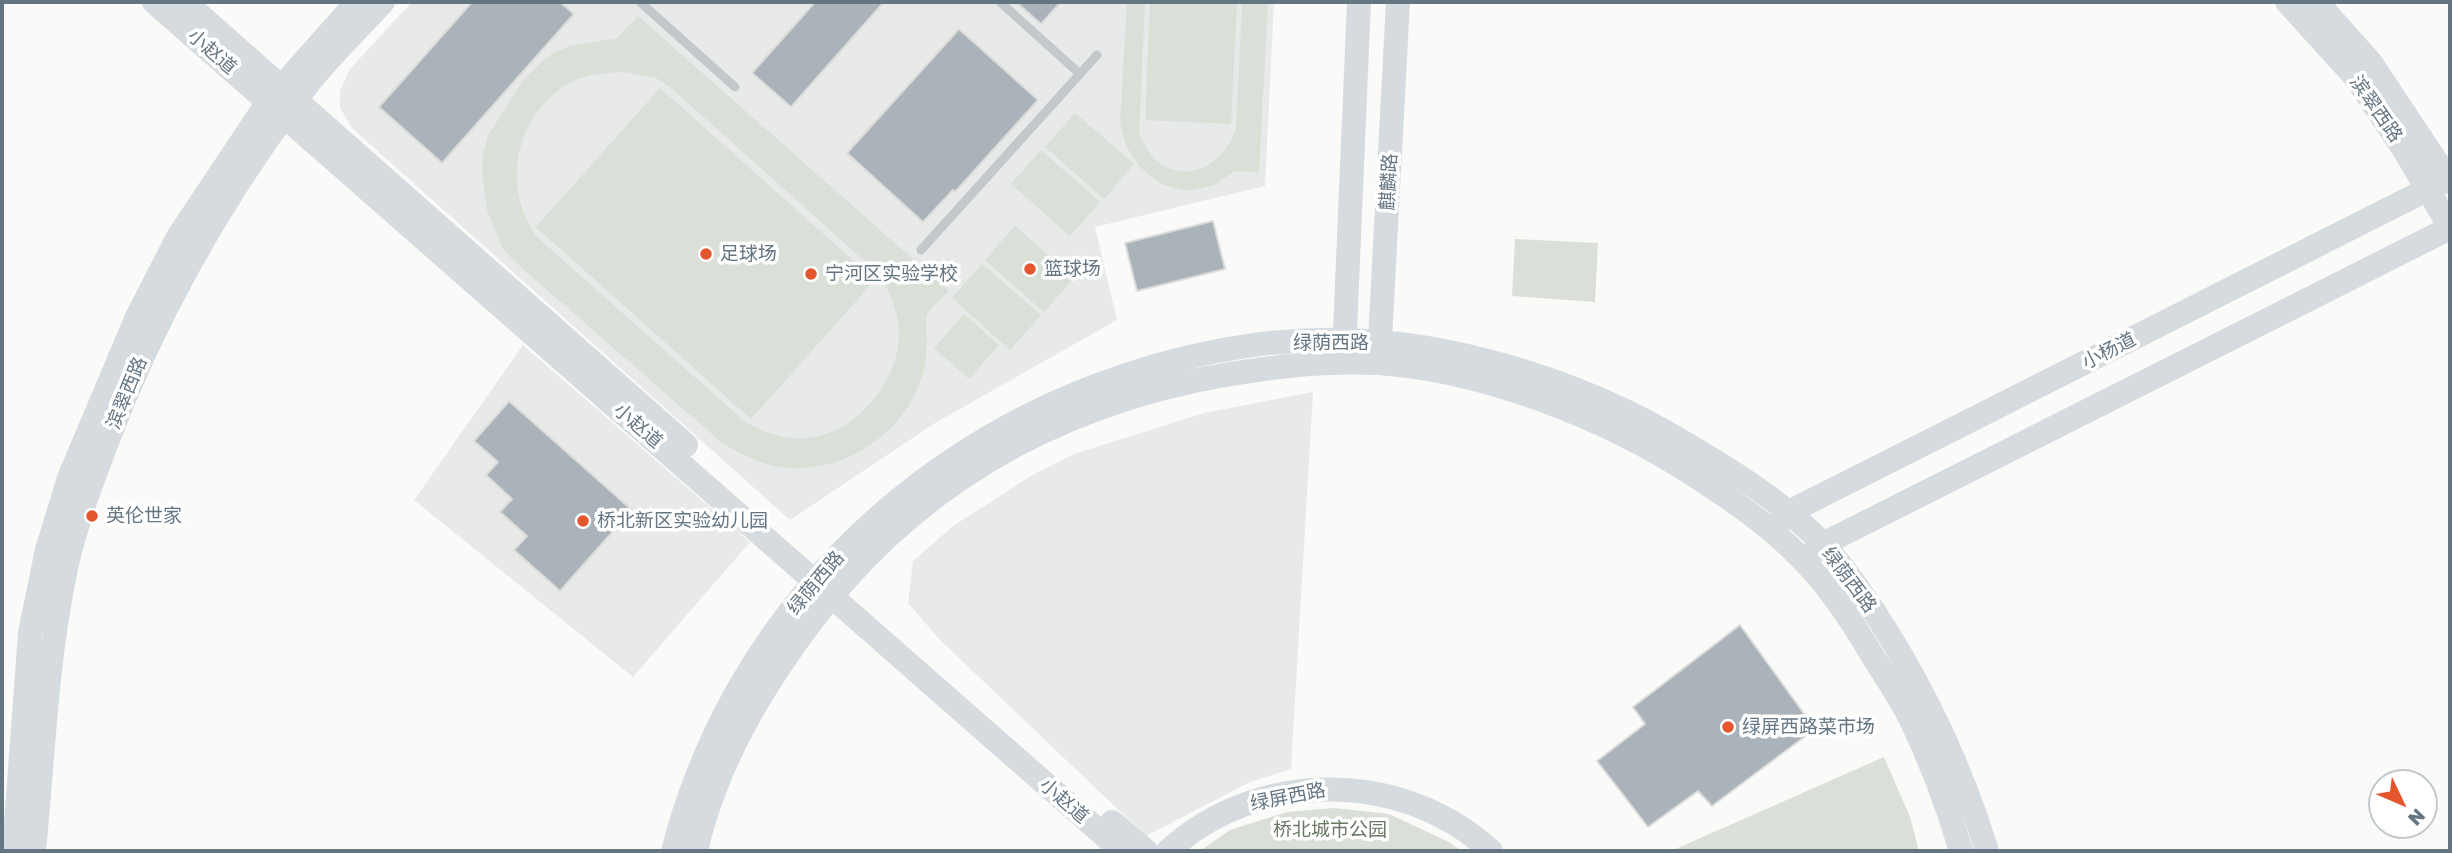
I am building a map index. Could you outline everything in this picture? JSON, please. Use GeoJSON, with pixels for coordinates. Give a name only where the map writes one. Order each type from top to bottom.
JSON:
{"type":"FeatureCollection","features":[{"type":"Feature","properties":{"kind":"main road","name":"小赵道"},"geometry":{"type":"LineString","coordinates":[[154,2],[282,101],[828,582],[1122,851]]}},
{"type":"Feature","properties":{"kind":"main road","name":"小赵道"},"geometry":{"type":"LineString","coordinates":[[185,2],[282,101]]}},
{"type":"Feature","properties":{"kind":"main road","name":"滨翠西路"},"geometry":{"type":"LineString","coordinates":[[14,851],[30,633],[47,550],[69,478],[137,317],[178,237],[357,2]]}},
{"type":"Feature","properties":{"kind":"main road","name":"滨翠西路"},"geometry":{"type":"LineString","coordinates":[[34,851],[64,578],[81,510],[145,347],[179,280],[282,101],[383,2]]}},
{"type":"Feature","properties":{"kind":"main road","name":"麒麟路"},"geometry":{"type":"LineString","coordinates":[[1344,351],[1359,2]]}},
{"type":"Feature","properties":{"kind":"main road","name":"麒麟路"},"geometry":{"type":"LineString","coordinates":[[1379,353],[1398,2]]}},
{"type":"Feature","properties":{"kind":"main road","name":"滨翠西路"},"geometry":{"type":"LineString","coordinates":[[2287,2],[2444,182]]}},
{"type":"Feature","properties":{"kind":"main road","name":"滨翠西路"},"geometry":{"type":"LineString","coordinates":[[2317,2],[2371,63],[2444,182],[2450,227]]}},
{"type":"Feature","properties":{"kind":"main road","name":"小杨道"},"geometry":{"type":"LineString","coordinates":[[1773,530],[1789,512],[2444,182]]}},
{"type":"Feature","properties":{"kind":"main road"},"geometry":{"type":"LineString","coordinates":[[1803,560],[1823,544],[2450,227]]}},
{"type":"Feature","properties":{"kind":"main road","name":"绿荫西路"},"geometry":{"type":"LineString","coordinates":[[696,851],[717,786],[758,699],[828,582],[870,523],[933,471],[986,438],[1048,405],[1126,375],[1199,355],[1277,344],[1379,353],[1445,352],[1507,367],[1597,398],[1684,443],[1789,512],[1823,544],[1867,602],[1904,658],[1937,719],[1971,798],[1987,851]]}},
{"type":"Feature","properties":{"kind":"main road","name":"绿荫西路"},"geometry":{"type":"LineString","coordinates":[[1379,353],[1422,369],[1508,389],[1587,418],[1668,459],[1773,530],[1830,591],[1857,630],[1910,719],[1947,804],[1961,851]]}},
{"type":"Feature","properties":{"kind":"main road","name":"小赵道"},"geometry":{"type":"LineString","coordinates":[[828,582],[1146,851]]}},
{"type":"Feature","properties":{"kind":"main road","name":"绿荫西路"},"geometry":{"type":"LineString","coordinates":[[673,851],[693,784],[723,721],[769,641],[828,582]]}},
{"type":"Feature","properties":{"kind":"main road","name":"绿屏西路"},"geometry":{"type":"LineString","coordinates":[[1168,851],[1185,835],[1222,813],[1259,801],[1331,788],[1362,790],[1395,797],[1453,824],[1491,851]]}},
{"type":"Feature","properties":{"kind":"lane"},"geometry":{"type":"LineString","coordinates":[[640,2],[735,87]]}},
{"type":"Feature","properties":{"kind":"lane"},"geometry":{"type":"LineString","coordinates":[[1000,2],[1080,74]]}},
{"type":"Feature","properties":{"kind":"lane"},"geometry":{"type":"LineString","coordinates":[[921,250],[1097,55]]}},
{"type":"Feature","properties":{"kind":"shaded area","name":"宁河区实验学校"},"geometry":{"type":"Polygon","coordinates":[[[412,2],[1274,2],[1265,186],[1095,227],[1117,320],[935,423],[790,520],[352,128],[340,108],[340,91],[350,69],[412,2]]]}},
{"type":"Feature","properties":{"kind":"shaded area","name":"桥北新区实验幼儿园"},"geometry":{"type":"Polygon","coordinates":[[[523,345],[750,542],[633,677],[414,500],[523,345]]]}},
{"type":"Feature","properties":{"kind":"shaded area"},"geometry":{"type":"Polygon","coordinates":[[[1313,392],[1291,769],[1250,782],[1146,836],[939,639],[908,603],[913,561],[953,526],[1031,476],[1074,454],[1204,413],[1313,392]]]}},
{"type":"Feature","properties":{"kind":"green space"},"geometry":{"type":"Polygon","coordinates":[[[1127,2],[1145,2],[1139,132],[1148,150],[1160,163],[1173,170],[1188,171],[1202,168],[1216,160],[1227,147],[1236,129],[1242,2],[1268,2],[1259,172],[1235,171],[1214,185],[1188,191],[1163,185],[1142,169],[1126,146],[1120,123],[1127,2]]]}},
{"type":"Feature","properties":{"kind":"green space"},"geometry":{"type":"Polygon","coordinates":[[[1150,2],[1237,2],[1231,124],[1145,120],[1150,2]]]}},
{"type":"Feature","properties":{"kind":"green space"},"geometry":{"type":"Polygon","coordinates":[[[638,16],[949,291],[927,315],[924,367],[910,403],[899,419],[868,446],[831,463],[791,468],[754,460],[738,452],[721,442],[513,260],[502,247],[487,210],[482,172],[488,136],[521,83],[553,53],[570,46],[617,38],[638,16]],[[622,72],[585,77],[554,94],[538,110],[520,151],[517,173],[519,196],[526,218],[538,238],[743,420],[781,436],[799,438],[834,431],[865,408],[879,392],[894,364],[899,332],[897,315],[889,293],[877,272],[670,87],[656,78],[622,72]]]}},
{"type":"Feature","properties":{"kind":"green space","name":"足球场"},"geometry":{"type":"Polygon","coordinates":[[[660,88],[875,280],[751,419],[536,227],[660,88]]]}},
{"type":"Feature","properties":{"kind":"green space"},"geometry":{"type":"Polygon","coordinates":[[[1075,113],[1134,164],[1104,199],[1045,147],[1075,113]]]}},
{"type":"Feature","properties":{"kind":"green space","name":"篮球场"},"geometry":{"type":"Polygon","coordinates":[[[1041,150],[1100,202],[1070,236],[1011,184],[1041,150]]]}},
{"type":"Feature","properties":{"kind":"green space","name":"篮球场"},"geometry":{"type":"Polygon","coordinates":[[[1015,226],[1074,278],[1044,312],[985,260],[1015,226]]]}},
{"type":"Feature","properties":{"kind":"green space"},"geometry":{"type":"Polygon","coordinates":[[[1515,239],[1598,243],[1595,302],[1512,296],[1515,239]]]}},
{"type":"Feature","properties":{"kind":"green space","name":"篮球场"},"geometry":{"type":"Polygon","coordinates":[[[982,264],[1041,315],[1010,350],[952,298],[982,264]]]}},
{"type":"Feature","properties":{"kind":"green space"},"geometry":{"type":"Polygon","coordinates":[[[964,314],[999,345],[969,379],[934,348],[964,314]]]}},
{"type":"Feature","properties":{"kind":"green space"},"geometry":{"type":"Polygon","coordinates":[[[1884,757],[1910,817],[1919,851],[1671,851],[1884,757]]]}},
{"type":"Feature","properties":{"kind":"green space","name":"桥北城市公园"},"geometry":{"type":"Polygon","coordinates":[[[1334,808],[1389,814],[1449,842],[1461,851],[1200,851],[1230,830],[1287,812],[1334,808]]]}},
{"type":"Feature","properties":{"kind":"building"},"geometry":{"type":"Polygon","coordinates":[[[472,2],[560,2],[574,14],[442,163],[379,107],[472,2]]]}},
{"type":"Feature","properties":{"kind":"building"},"geometry":{"type":"Polygon","coordinates":[[[815,2],[884,2],[791,107],[752,73],[815,2]]]}},
{"type":"Feature","properties":{"kind":"building"},"geometry":{"type":"Polygon","coordinates":[[[1016,2],[1061,2],[1041,24],[1016,2]]]}},
{"type":"Feature","properties":{"kind":"building"},"geometry":{"type":"Polygon","coordinates":[[[959,29],[1038,100],[955,192],[953,190],[923,222],[847,153],[959,29]]]}},
{"type":"Feature","properties":{"kind":"building"},"geometry":{"type":"Polygon","coordinates":[[[1213,221],[1225,269],[1137,291],[1125,243],[1213,221]]]}},
{"type":"Feature","properties":{"kind":"building"},"geometry":{"type":"Polygon","coordinates":[[[509,401],[632,510],[560,591],[514,550],[527,536],[500,512],[512,499],[486,475],[498,462],[474,441],[509,401]]]}},
{"type":"Feature","properties":{"kind":"building","name":"绿屏西路菜市场"},"geometry":{"type":"Polygon","coordinates":[[[1740,625],[1815,729],[1712,806],[1698,791],[1648,827],[1597,761],[1645,724],[1633,707],[1740,625]]]}},
{"type":"Feature","properties":{"kind":"place","name":"足球场"},"geometry":{"type":"Point","coordinates":[706,254]}},
{"type":"Feature","properties":{"kind":"place","name":"篮球场"},"geometry":{"type":"Point","coordinates":[1030,269]}},
{"type":"Feature","properties":{"kind":"place","name":"宁河区实验学校"},"geometry":{"type":"Point","coordinates":[811,274]}},
{"type":"Feature","properties":{"kind":"place","name":"英伦世家"},"geometry":{"type":"Point","coordinates":[92,516]}},
{"type":"Feature","properties":{"kind":"place","name":"桥北新区实验幼儿园"},"geometry":{"type":"Point","coordinates":[583,521]}},
{"type":"Feature","properties":{"kind":"place","name":"绿屏西路菜市场"},"geometry":{"type":"Point","coordinates":[1728,727]}}]}
